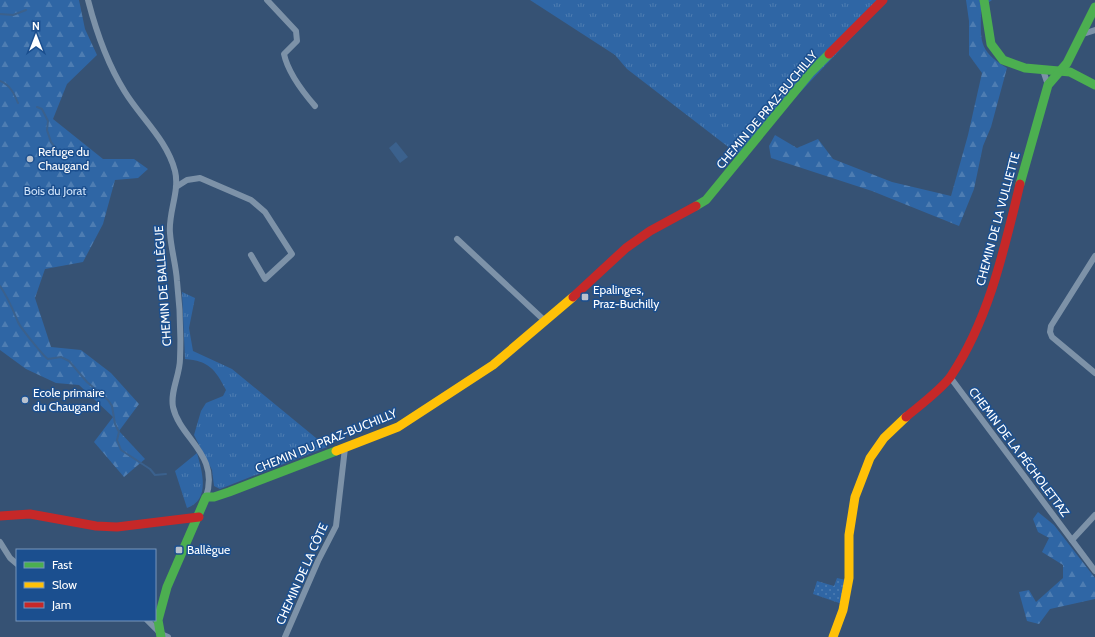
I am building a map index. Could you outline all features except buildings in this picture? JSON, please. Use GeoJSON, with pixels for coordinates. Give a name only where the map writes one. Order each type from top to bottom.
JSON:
{"type":"FeatureCollection","features":[{"type":"Feature","properties":{"kind":"street","name":"CHEMIN DE BALLÈGUE"},"geometry":{"type":"LineString","coordinates":[[88,0],[94,23],[125,92],[169,154],[175,170],[176,187],[171,211],[170,233],[177,281],[180,366],[173,396],[173,407],[178,418],[205,461],[209,479],[206,496],[199,516],[167,587],[158,620],[163,636]]}},
{"type":"Feature","properties":{"kind":"street"},"geometry":{"type":"LineString","coordinates":[[267,0],[296,31],[297,41],[284,54],[286,63],[302,91],[314,106]]}},
{"type":"Feature","properties":{"kind":"street","name":"CHEMIN DE PRAZ-BUCHILLY"},"geometry":{"type":"LineString","coordinates":[[662,224],[691,210],[706,200],[714,192],[811,72],[883,0]]}},
{"type":"Feature","properties":{"kind":"street"},"geometry":{"type":"LineString","coordinates":[[984,0],[990,39],[999,56],[1016,66],[1061,71],[1078,75],[1095,85]]}},
{"type":"Feature","properties":{"kind":"street","name":"CHEMIN DE LA VULLIETTE"},"geometry":{"type":"LineString","coordinates":[[833,637],[843,610],[848,578],[849,535],[855,497],[870,458],[884,438],[950,377],[973,337],[992,291],[1004,250],[1032,138],[1048,85],[1071,57],[1095,7]]}},
{"type":"Feature","properties":{"kind":"street"},"geometry":{"type":"LineString","coordinates":[[1083,34],[1095,30]]}},
{"type":"Feature","properties":{"kind":"street"},"geometry":{"type":"LineString","coordinates":[[1043,70],[1048,85]]}},
{"type":"Feature","properties":{"kind":"street"},"geometry":{"type":"LineString","coordinates":[[176,187],[191,179],[206,179],[251,200],[265,212],[292,254],[265,278],[251,255]]}},
{"type":"Feature","properties":{"kind":"street","name":"CHEMIN DU PRAZ-BUCHILLY"},"geometry":{"type":"LineString","coordinates":[[206,496],[214,497],[398,427],[492,365],[545,321],[626,248],[662,224]]}},
{"type":"Feature","properties":{"kind":"street"},"geometry":{"type":"LineString","coordinates":[[457,239],[545,321]]}},
{"type":"Feature","properties":{"kind":"street"},"geometry":{"type":"LineString","coordinates":[[1095,256],[1051,326],[1050,332],[1052,337],[1095,373]]}},
{"type":"Feature","properties":{"kind":"street","name":"CHEMIN DE LA PÉCHOLETTAZ"},"geometry":{"type":"LineString","coordinates":[[950,377],[1095,571]]}},
{"type":"Feature","properties":{"kind":"street","name":"CHEMIN DE LA CÔTE"},"geometry":{"type":"LineString","coordinates":[[285,637],[318,560],[337,522],[345,448]]}},
{"type":"Feature","properties":{"kind":"street"},"geometry":{"type":"LineString","coordinates":[[0,516],[30,514],[96,526],[117,527],[199,516]]}},
{"type":"Feature","properties":{"kind":"street"},"geometry":{"type":"LineString","coordinates":[[1072,540],[1095,515]]}},
{"type":"Feature","properties":{"kind":"street"},"geometry":{"type":"LineString","coordinates":[[0,542],[10,558],[16,563]]}},
{"type":"Feature","properties":{"kind":"street"},"geometry":{"type":"LineString","coordinates":[[148,621],[163,636]]}},
{"type":"Feature","properties":{"kind":"green space","name":"Bois du Jorat"},"geometry":{"type":"Polygon","coordinates":[[[0,0],[79,0],[85,29],[97,55],[67,84],[53,119],[103,159],[134,159],[148,169],[138,178],[115,180],[103,224],[83,262],[45,269],[35,298],[51,347],[81,350],[111,373],[139,404],[119,431],[145,459],[124,477],[94,442],[113,417],[79,385],[56,383],[26,369],[0,350],[0,0]]]}},
{"type":"Feature","properties":{"kind":"green space"},"geometry":{"type":"Polygon","coordinates":[[[530,0],[887,0],[740,156],[627,69],[615,55],[530,0]]]}},
{"type":"Feature","properties":{"kind":"green space"},"geometry":{"type":"Polygon","coordinates":[[[966,0],[992,0],[981,8],[981,36],[990,56],[1007,68],[991,127],[983,146],[974,189],[959,226],[872,191],[771,158],[769,146],[775,135],[797,148],[818,139],[833,159],[892,182],[951,196],[968,135],[982,73],[969,55],[969,21],[966,0]]]}},
{"type":"Feature","properties":{"kind":"green space"},"geometry":{"type":"Polygon","coordinates":[[[182,292],[195,298],[189,328],[193,351],[232,369],[327,447],[220,489],[214,486],[212,470],[194,435],[201,411],[206,403],[223,396],[226,390],[215,371],[210,367],[200,362],[185,359],[182,292]]]}},
{"type":"Feature","properties":{"kind":"green space"},"geometry":{"type":"Polygon","coordinates":[[[197,453],[201,468],[203,484],[202,492],[195,504],[187,508],[175,471],[197,453]]]}},
{"type":"Feature","properties":{"kind":"green space"},"geometry":{"type":"Polygon","coordinates":[[[1038,512],[1054,525],[1095,578],[1095,599],[1050,609],[1039,624],[1027,621],[1019,592],[1029,590],[1036,602],[1063,578],[1063,565],[1042,552],[1049,538],[1038,532],[1033,519],[1038,512]]]}},
{"type":"Feature","properties":{"kind":"green space"},"geometry":{"type":"Polygon","coordinates":[[[837,578],[846,580],[842,604],[813,594],[817,581],[834,586],[837,578]]]}},
{"type":"Feature","properties":{"kind":"shaded area"},"geometry":{"type":"Polygon","coordinates":[[[396,142],[408,157],[400,163],[389,148],[396,142]]]}},
{"type":"Feature","properties":{"kind":"waterway"},"geometry":{"type":"LineString","coordinates":[[0,14],[13,15],[26,10]]}},
{"type":"Feature","properties":{"kind":"waterway"},"geometry":{"type":"LineString","coordinates":[[0,81],[11,90],[18,103]]}},
{"type":"Feature","properties":{"kind":"waterway"},"geometry":{"type":"LineString","coordinates":[[37,107],[42,109],[48,121],[47,130],[51,142],[59,152]]}},
{"type":"Feature","properties":{"kind":"waterway"},"geometry":{"type":"LineString","coordinates":[[0,286],[8,299],[18,322],[32,342],[46,357],[48,359],[61,357],[69,361],[87,382],[108,400],[112,406],[115,424],[119,432],[117,440],[121,450],[150,469],[155,475],[166,474]]}},
{"type":"Feature","properties":{"kind":"traffic: fast"},"geometry":{"type":"LineString","coordinates":[[984,0],[991,44],[1003,60],[1025,68],[1070,72],[1095,85]]}},
{"type":"Feature","properties":{"kind":"traffic: fast"},"geometry":{"type":"LineString","coordinates":[[1020,184],[1048,85],[1067,63],[1095,7]]}},
{"type":"Feature","properties":{"kind":"traffic: fast"},"geometry":{"type":"LineString","coordinates":[[696,206],[706,200],[811,72],[829,54]]}},
{"type":"Feature","properties":{"kind":"traffic: fast"},"geometry":{"type":"LineString","coordinates":[[161,637],[158,620],[167,587],[206,497],[214,497],[229,492],[336,451]]}},
{"type":"Feature","properties":{"kind":"traffic: slow"},"geometry":{"type":"LineString","coordinates":[[336,451],[398,427],[493,365],[573,297]]}},
{"type":"Feature","properties":{"kind":"traffic: slow"},"geometry":{"type":"LineString","coordinates":[[833,637],[843,610],[849,578],[849,535],[855,497],[870,458],[884,438],[906,417]]}},
{"type":"Feature","properties":{"kind":"traffic: jam"},"geometry":{"type":"LineString","coordinates":[[829,54],[883,0]]}},
{"type":"Feature","properties":{"kind":"traffic: jam"},"geometry":{"type":"LineString","coordinates":[[906,417],[947,381],[976,331],[994,283],[1020,184]]}},
{"type":"Feature","properties":{"kind":"traffic: jam"},"geometry":{"type":"LineString","coordinates":[[573,297],[626,248],[650,231],[696,206]]}},
{"type":"Feature","properties":{"kind":"traffic: jam"},"geometry":{"type":"LineString","coordinates":[[0,516],[30,514],[96,526],[117,527],[199,517]]}},
{"type":"Feature","properties":{"kind":"place","name":"Refuge du Chaugand"},"geometry":{"type":"Point","coordinates":[30,159]}},
{"type":"Feature","properties":{"kind":"place","name":"Epalinges, Praz-Buchilly"},"geometry":{"type":"Point","coordinates":[585,297]}},
{"type":"Feature","properties":{"kind":"place","name":"Ecole primaire du Chaugand"},"geometry":{"type":"Point","coordinates":[25,400]}},
{"type":"Feature","properties":{"kind":"place","name":"Ballègue"},"geometry":{"type":"Point","coordinates":[179,550]}}]}
